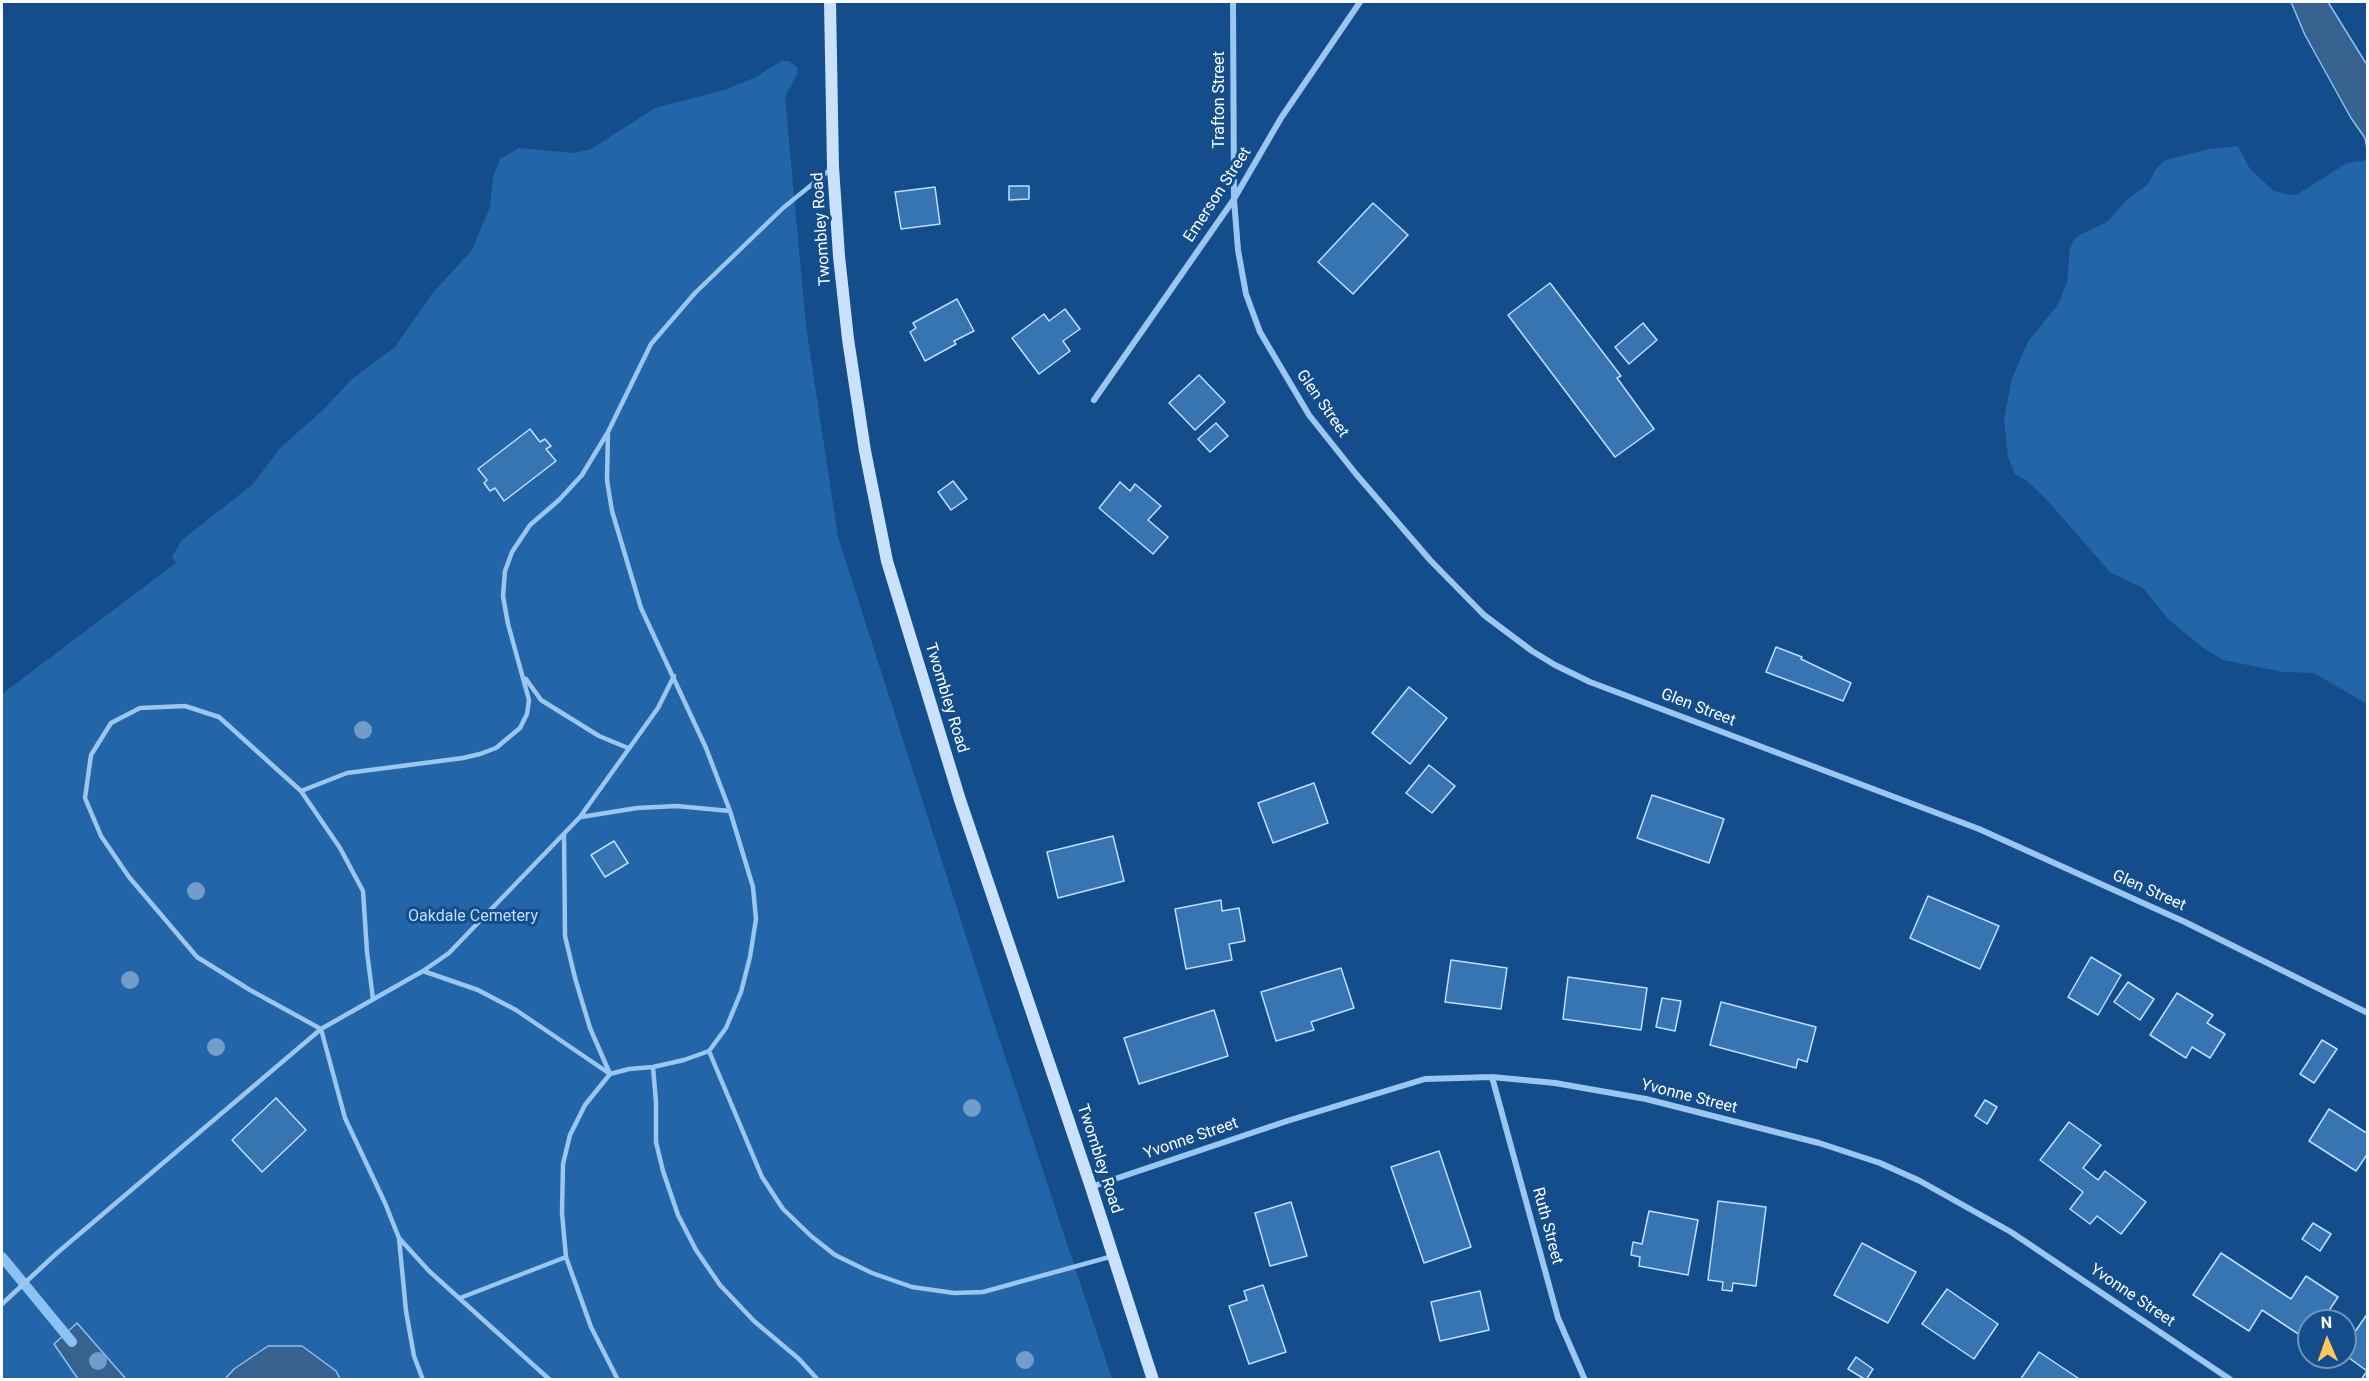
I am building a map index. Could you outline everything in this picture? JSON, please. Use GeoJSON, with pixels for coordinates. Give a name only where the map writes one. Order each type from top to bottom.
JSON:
{"type":"FeatureCollection","features":[{"type":"Feature","properties":{"kind":"street","name":"Twombley Road"},"geometry":{"type":"LineString","coordinates":[[831,2],[833,167],[839,256],[848,339],[865,451],[887,561],[960,800],[1091,1187],[1153,1380]]}},
{"type":"Feature","properties":{"kind":"street","name":"Trafton Street"},"geometry":{"type":"LineString","coordinates":[[1233,2],[1234,199]]}},
{"type":"Feature","properties":{"kind":"street","name":"Emerson Street"},"geometry":{"type":"LineString","coordinates":[[1094,400],[1234,199],[1281,118],[1360,2]]}},
{"type":"Feature","properties":{"kind":"street","name":"Glen Street"},"geometry":{"type":"LineString","coordinates":[[1234,199],[1238,250],[1246,294],[1260,332],[1309,415],[1373,495],[1430,560],[1504,632],[1555,665],[1590,682],[1979,829],[2185,922],[2367,1013]]}},
{"type":"Feature","properties":{"kind":"street","name":"Yvonne Street"},"geometry":{"type":"LineString","coordinates":[[1091,1187],[1401,1085],[1433,1079],[1492,1077],[1555,1083],[1646,1099],[1819,1143],[1880,1163],[1920,1181],[2011,1232],[2231,1380]]}},
{"type":"Feature","properties":{"kind":"street","name":"Ruth Street"},"geometry":{"type":"LineString","coordinates":[[1492,1077],[1558,1318],[1585,1380]]}},
{"type":"Feature","properties":{"kind":"lane"},"geometry":{"type":"LineString","coordinates":[[301,791],[347,773],[463,758],[496,748],[520,728],[527,714],[529,700],[508,624],[503,596],[505,572],[512,552],[530,525],[559,500],[582,475],[608,432],[651,344],[695,293],[783,208],[833,167]]}},
{"type":"Feature","properties":{"kind":"lane"},"geometry":{"type":"LineString","coordinates":[[608,432],[607,480],[612,510],[641,608],[706,748],[730,811],[753,887],[756,919],[741,992],[726,1028],[709,1052],[653,1067],[629,1069],[610,1074],[585,1105],[570,1135],[563,1164],[562,1213],[566,1257],[591,1327],[618,1380]]}},
{"type":"Feature","properties":{"kind":"lane"},"geometry":{"type":"LineString","coordinates":[[523,675],[541,700],[599,736],[628,748]]}},
{"type":"Feature","properties":{"kind":"lane"},"geometry":{"type":"LineString","coordinates":[[2,1304],[57,1253],[321,1029],[423,971],[449,953],[580,817],[658,708],[674,676]]}},
{"type":"Feature","properties":{"kind":"lane"},"geometry":{"type":"LineString","coordinates":[[373,999],[363,891],[340,848],[301,791],[219,717],[185,706],[140,708],[111,723],[91,755],[85,798],[101,836],[129,877],[197,957],[250,990],[321,1029],[345,1118],[399,1238],[412,1345],[423,1380]]}},
{"type":"Feature","properties":{"kind":"lane"},"geometry":{"type":"LineString","coordinates":[[580,817],[637,808],[677,806],[730,811]]}},
{"type":"Feature","properties":{"kind":"lane"},"geometry":{"type":"LineString","coordinates":[[564,834],[565,936],[574,978],[590,1028],[610,1074]]}},
{"type":"Feature","properties":{"kind":"lane"},"geometry":{"type":"LineString","coordinates":[[423,971],[478,990],[516,1010],[610,1074]]}},
{"type":"Feature","properties":{"kind":"lane"},"geometry":{"type":"LineString","coordinates":[[709,1052],[762,1177],[783,1209],[835,1255],[872,1273],[912,1287],[954,1293],[983,1292],[1113,1256]]}},
{"type":"Feature","properties":{"kind":"lane"},"geometry":{"type":"LineString","coordinates":[[653,1067],[659,1152],[678,1215],[696,1250],[720,1285],[754,1321],[799,1359],[818,1380]]}},
{"type":"Feature","properties":{"kind":"lane"},"geometry":{"type":"LineString","coordinates":[[399,1238],[429,1271],[550,1380]]}},
{"type":"Feature","properties":{"kind":"lane"},"geometry":{"type":"LineString","coordinates":[[460,1298],[566,1257]]}},
{"type":"Feature","properties":{"kind":"green space","name":"Oakdale Cemetery"},"geometry":{"type":"Polygon","coordinates":[[[781,61],[789,61],[797,67],[797,74],[785,97],[806,326],[838,537],[990,1011],[1112,1379],[2,1380],[2,694],[176,563],[172,557],[182,540],[253,484],[280,448],[324,409],[351,380],[395,347],[431,295],[472,250],[490,207],[493,177],[500,159],[519,148],[574,153],[591,149],[655,108],[724,90],[756,77],[781,61]]]}},
{"type":"Feature","properties":{"kind":"green space"},"geometry":{"type":"Polygon","coordinates":[[[2238,146],[2250,169],[2274,191],[2286,194],[2296,195],[2347,163],[2367,160],[2367,704],[2314,673],[2283,672],[2223,660],[2202,647],[2168,619],[2143,588],[2110,572],[2046,499],[2026,480],[2015,474],[2008,457],[2004,420],[2012,378],[2029,340],[2057,306],[2067,283],[2070,247],[2074,240],[2107,222],[2127,200],[2148,184],[2156,169],[2165,160],[2210,149],[2238,146]]]}},
{"type":"Feature","properties":{"kind":"shaded area"},"geometry":{"type":"Polygon","coordinates":[[[2291,2],[2328,2],[2367,65],[2367,150],[2365,138],[2351,118],[2305,35],[2291,2]]]}},
{"type":"Feature","properties":{"kind":"shaded area"},"geometry":{"type":"Polygon","coordinates":[[[77,1323],[126,1379],[78,1379],[54,1344],[77,1323]]]}},
{"type":"Feature","properties":{"kind":"shaded area"},"geometry":{"type":"Polygon","coordinates":[[[268,1346],[302,1346],[336,1371],[340,1379],[225,1379],[234,1369],[268,1346]]]}},
{"type":"Feature","properties":{"kind":"building"},"geometry":{"type":"Polygon","coordinates":[[[1009,186],[1029,186],[1029,199],[1009,200],[1009,186]]]}},
{"type":"Feature","properties":{"kind":"building"},"geometry":{"type":"Polygon","coordinates":[[[935,187],[940,224],[901,229],[895,192],[935,187]]]}},
{"type":"Feature","properties":{"kind":"building"},"geometry":{"type":"Polygon","coordinates":[[[1373,203],[1408,235],[1353,294],[1318,262],[1373,203]]]}},
{"type":"Feature","properties":{"kind":"building"},"geometry":{"type":"Polygon","coordinates":[[[1550,283],[1621,376],[1617,378],[1654,429],[1615,457],[1508,315],[1550,283]]]}},
{"type":"Feature","properties":{"kind":"building"},"geometry":{"type":"Polygon","coordinates":[[[957,299],[974,331],[954,341],[956,344],[925,361],[910,332],[916,328],[913,323],[957,299]]]}},
{"type":"Feature","properties":{"kind":"building"},"geometry":{"type":"Polygon","coordinates":[[[1065,309],[1080,329],[1063,341],[1070,351],[1039,374],[1012,338],[1044,314],[1049,321],[1065,309]]]}},
{"type":"Feature","properties":{"kind":"building"},"geometry":{"type":"Polygon","coordinates":[[[1643,323],[1657,340],[1629,364],[1615,347],[1643,323]]]}},
{"type":"Feature","properties":{"kind":"building"},"geometry":{"type":"Polygon","coordinates":[[[1199,375],[1225,402],[1195,430],[1169,403],[1199,375]]]}},
{"type":"Feature","properties":{"kind":"building"},"geometry":{"type":"Polygon","coordinates":[[[1216,423],[1228,436],[1210,452],[1198,439],[1216,423]]]}},
{"type":"Feature","properties":{"kind":"building"},"geometry":{"type":"Polygon","coordinates":[[[530,429],[540,442],[545,439],[551,446],[546,449],[556,461],[504,501],[495,488],[490,491],[484,483],[487,480],[478,469],[530,429]]]}},
{"type":"Feature","properties":{"kind":"building"},"geometry":{"type":"Polygon","coordinates":[[[953,481],[967,499],[951,510],[938,492],[953,481]]]}},
{"type":"Feature","properties":{"kind":"building"},"geometry":{"type":"Polygon","coordinates":[[[1120,482],[1130,491],[1135,484],[1161,506],[1148,520],[1168,537],[1153,554],[1099,508],[1120,482]]]}},
{"type":"Feature","properties":{"kind":"building"},"geometry":{"type":"Polygon","coordinates":[[[1776,647],[1802,657],[1801,659],[1851,683],[1843,701],[1766,672],[1776,647]]]}},
{"type":"Feature","properties":{"kind":"building"},"geometry":{"type":"Polygon","coordinates":[[[1409,687],[1447,718],[1410,764],[1372,733],[1409,687]]]}},
{"type":"Feature","properties":{"kind":"building"},"geometry":{"type":"Polygon","coordinates":[[[1429,765],[1455,786],[1432,813],[1406,793],[1429,765]]]}},
{"type":"Feature","properties":{"kind":"building"},"geometry":{"type":"Polygon","coordinates":[[[1314,783],[1328,823],[1273,843],[1258,803],[1314,783]]]}},
{"type":"Feature","properties":{"kind":"building"},"geometry":{"type":"Polygon","coordinates":[[[1652,795],[1724,819],[1709,863],[1637,838],[1652,795]]]}},
{"type":"Feature","properties":{"kind":"building"},"geometry":{"type":"Polygon","coordinates":[[[1113,836],[1124,881],[1058,898],[1047,852],[1113,836]]]}},
{"type":"Feature","properties":{"kind":"building"},"geometry":{"type":"Polygon","coordinates":[[[614,841],[628,863],[605,877],[591,855],[614,841]]]}},
{"type":"Feature","properties":{"kind":"building"},"geometry":{"type":"Polygon","coordinates":[[[1928,896],[1999,926],[1980,969],[1910,938],[1928,896]]]}},
{"type":"Feature","properties":{"kind":"building"},"geometry":{"type":"Polygon","coordinates":[[[1221,900],[1222,911],[1239,908],[1245,941],[1229,944],[1232,960],[1186,969],[1175,909],[1221,900]]]}},
{"type":"Feature","properties":{"kind":"building"},"geometry":{"type":"Polygon","coordinates":[[[2091,957],[2121,975],[2098,1015],[2068,997],[2091,957]]]}},
{"type":"Feature","properties":{"kind":"building"},"geometry":{"type":"Polygon","coordinates":[[[1451,960],[1507,968],[1501,1009],[1445,1002],[1451,960]]]}},
{"type":"Feature","properties":{"kind":"building"},"geometry":{"type":"Polygon","coordinates":[[[1341,968],[1354,1008],[1311,1022],[1314,1030],[1276,1041],[1261,992],[1341,968]]]}},
{"type":"Feature","properties":{"kind":"building"},"geometry":{"type":"Polygon","coordinates":[[[1568,977],[1647,988],[1641,1030],[1563,1019],[1568,977]]]}},
{"type":"Feature","properties":{"kind":"building"},"geometry":{"type":"Polygon","coordinates":[[[2128,982],[2154,999],[2140,1020],[2114,1002],[2128,982]]]}},
{"type":"Feature","properties":{"kind":"building"},"geometry":{"type":"Polygon","coordinates":[[[2177,993],[2213,1015],[2207,1023],[2225,1034],[2210,1058],[2192,1047],[2186,1058],[2150,1035],[2177,993]]]}},
{"type":"Feature","properties":{"kind":"building"},"geometry":{"type":"Polygon","coordinates":[[[1662,998],[1681,1001],[1675,1031],[1656,1027],[1662,998]]]}},
{"type":"Feature","properties":{"kind":"building"},"geometry":{"type":"Polygon","coordinates":[[[1721,1002],[1816,1027],[1807,1062],[1798,1059],[1796,1068],[1710,1045],[1721,1002]]]}},
{"type":"Feature","properties":{"kind":"building"},"geometry":{"type":"Polygon","coordinates":[[[1214,1010],[1228,1056],[1139,1084],[1124,1038],[1214,1010]]]}},
{"type":"Feature","properties":{"kind":"building"},"geometry":{"type":"Polygon","coordinates":[[[2322,1040],[2337,1049],[2314,1083],[2300,1074],[2322,1040]]]}},
{"type":"Feature","properties":{"kind":"building"},"geometry":{"type":"Polygon","coordinates":[[[276,1098],[306,1130],[262,1172],[232,1140],[276,1098]]]}},
{"type":"Feature","properties":{"kind":"building"},"geometry":{"type":"Polygon","coordinates":[[[1985,1100],[1997,1107],[1987,1124],[1975,1116],[1985,1100]]]}},
{"type":"Feature","properties":{"kind":"building"},"geometry":{"type":"Polygon","coordinates":[[[2329,1109],[2368,1134],[2368,1153],[2356,1171],[2309,1141],[2329,1109]]]}},
{"type":"Feature","properties":{"kind":"building"},"geometry":{"type":"Polygon","coordinates":[[[2069,1122],[2101,1145],[2083,1168],[2098,1180],[2105,1171],[2146,1202],[2121,1234],[2097,1216],[2090,1224],[2070,1209],[2083,1192],[2040,1160],[2069,1122]]]}},
{"type":"Feature","properties":{"kind":"building"},"geometry":{"type":"Polygon","coordinates":[[[1439,1151],[1471,1247],[1424,1263],[1391,1167],[1439,1151]]]}},
{"type":"Feature","properties":{"kind":"building"},"geometry":{"type":"Polygon","coordinates":[[[1718,1201],[1766,1207],[1756,1286],[1733,1283],[1732,1291],[1722,1290],[1723,1282],[1708,1280],[1718,1201]]]}},
{"type":"Feature","properties":{"kind":"building"},"geometry":{"type":"Polygon","coordinates":[[[1291,1202],[1307,1256],[1270,1266],[1255,1213],[1291,1202]]]}},
{"type":"Feature","properties":{"kind":"building"},"geometry":{"type":"Polygon","coordinates":[[[1649,1211],[1698,1220],[1688,1275],[1639,1266],[1640,1257],[1631,1255],[1633,1242],[1642,1244],[1649,1211]]]}},
{"type":"Feature","properties":{"kind":"building"},"geometry":{"type":"Polygon","coordinates":[[[2313,1223],[2331,1234],[2320,1251],[2302,1239],[2313,1223]]]}},
{"type":"Feature","properties":{"kind":"building"},"geometry":{"type":"Polygon","coordinates":[[[1862,1243],[1916,1272],[1888,1323],[1834,1295],[1862,1243]]]}},
{"type":"Feature","properties":{"kind":"building"},"geometry":{"type":"Polygon","coordinates":[[[2221,1253],[2291,1299],[2306,1276],[2338,1297],[2330,1309],[2297,1309],[2297,1333],[2262,1310],[2249,1331],[2193,1295],[2221,1253]]]}},
{"type":"Feature","properties":{"kind":"building"},"geometry":{"type":"Polygon","coordinates":[[[1263,1285],[1286,1352],[1249,1364],[1229,1306],[1247,1300],[1244,1291],[1263,1285]]]}},
{"type":"Feature","properties":{"kind":"building"},"geometry":{"type":"Polygon","coordinates":[[[1947,1289],[1998,1324],[1974,1359],[1922,1324],[1947,1289]]]}},
{"type":"Feature","properties":{"kind":"building"},"geometry":{"type":"Polygon","coordinates":[[[1480,1291],[1489,1330],[1440,1341],[1431,1302],[1480,1291]]]}},
{"type":"Feature","properties":{"kind":"building"},"geometry":{"type":"Polygon","coordinates":[[[2368,1313],[2368,1380],[2361,1380],[2367,1371],[2357,1364],[2357,1329],[2368,1313]]]}},
{"type":"Feature","properties":{"kind":"building"},"geometry":{"type":"Polygon","coordinates":[[[2039,1352],[2081,1380],[2020,1380],[2039,1352]]]}},
{"type":"Feature","properties":{"kind":"building"},"geometry":{"type":"Polygon","coordinates":[[[1856,1357],[1873,1369],[1866,1380],[1848,1369],[1856,1357]]]}},
{"type":"Feature","properties":{"kind":"waterway"},"geometry":{"type":"LineString","coordinates":[[2,1257],[72,1342]]}}]}
